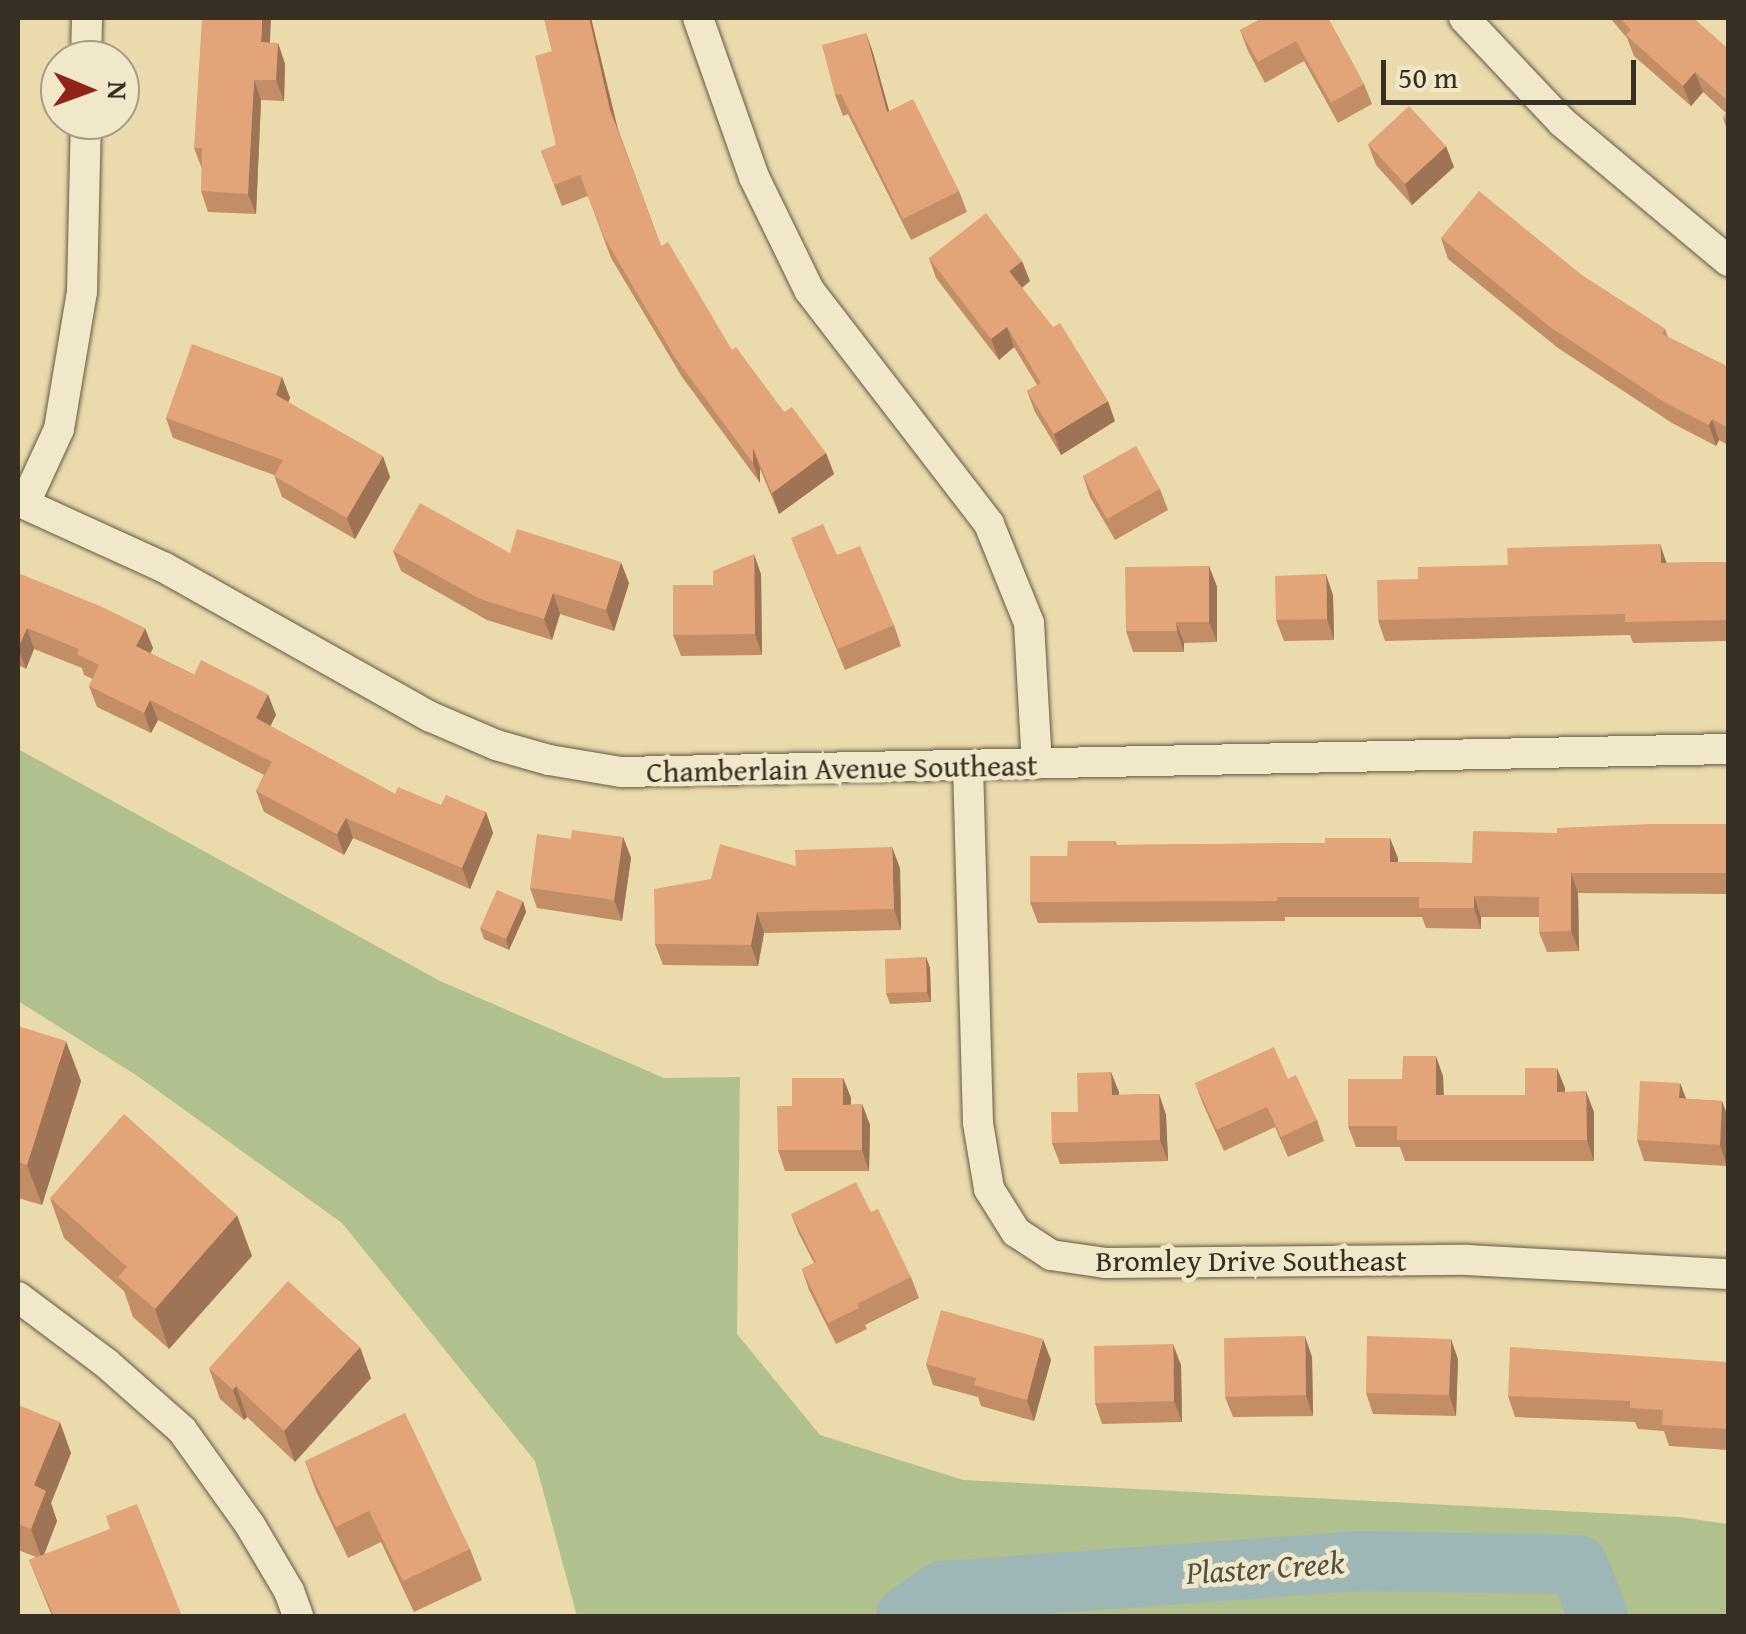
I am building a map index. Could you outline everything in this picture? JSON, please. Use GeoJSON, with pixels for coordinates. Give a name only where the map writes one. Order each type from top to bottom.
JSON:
{"type":"FeatureCollection","features":[{"type":"Feature","properties":{"kind":"street"},"geometry":{"type":"LineString","coordinates":[[698,18],[754,178],[809,290],[989,524],[1029,623],[1037,764]]}},
{"type":"Feature","properties":{"kind":"street"},"geometry":{"type":"LineString","coordinates":[[1464,18],[1562,122],[1728,261]]}},
{"type":"Feature","properties":{"kind":"street"},"geometry":{"type":"LineString","coordinates":[[22,502],[59,429],[82,292],[86,140]]}},
{"type":"Feature","properties":{"kind":"street","name":"Chamberlain Avenue Southeast"},"geometry":{"type":"LineString","coordinates":[[22,502],[165,568],[430,717],[496,745],[549,760],[622,772],[677,774],[1728,748]]}},
{"type":"Feature","properties":{"kind":"street","name":"Bromley Drive Southeast"},"geometry":{"type":"LineString","coordinates":[[968,765],[978,1123],[989,1189],[1016,1232],[1051,1255],[1106,1263],[1467,1260],[1728,1274]]}},
{"type":"Feature","properties":{"kind":"street"},"geometry":{"type":"LineString","coordinates":[[18,1297],[106,1363],[182,1430],[250,1524],[289,1591],[298,1616]]}},
{"type":"Feature","properties":{"kind":"green space"},"geometry":{"type":"Polygon","coordinates":[[[18,749],[440,981],[664,1078],[740,1077],[737,1334],[820,1435],[963,1480],[1679,1517],[1728,1524],[1728,1616],[577,1616],[535,1461],[342,1223],[136,1075],[18,1001],[18,749]]]}},
{"type":"Feature","properties":{"kind":"building"},"geometry":{"type":"Polygon","coordinates":[[[202,18],[262,18],[261,42],[278,43],[276,80],[254,80],[248,194],[201,191],[202,148],[194,148],[202,18]]]}},
{"type":"Feature","properties":{"kind":"building"},"geometry":{"type":"Polygon","coordinates":[[[544,18],[589,18],[610,110],[661,246],[668,242],[732,350],[736,347],[784,412],[792,407],[826,453],[772,493],[753,448],[753,463],[674,356],[604,237],[580,175],[554,185],[541,151],[556,145],[535,56],[552,51],[544,18]]]}},
{"type":"Feature","properties":{"kind":"building"},"geometry":{"type":"Polygon","coordinates":[[[1263,18],[1328,18],[1364,84],[1331,103],[1296,41],[1258,62],[1240,30],[1263,18]]]}},
{"type":"Feature","properties":{"kind":"building"},"geometry":{"type":"Polygon","coordinates":[[[1620,18],[1693,18],[1728,49],[1728,101],[1695,72],[1683,86],[1626,35],[1631,30],[1620,18]]]}},
{"type":"Feature","properties":{"kind":"building"},"geometry":{"type":"Polygon","coordinates":[[[866,33],[887,112],[913,99],[959,191],[903,219],[841,94],[835,95],[822,45],[866,33]]]}},
{"type":"Feature","properties":{"kind":"building"},"geometry":{"type":"Polygon","coordinates":[[[1409,106],[1446,146],[1405,184],[1368,144],[1409,106]]]}},
{"type":"Feature","properties":{"kind":"building"},"geometry":{"type":"Polygon","coordinates":[[[1479,191],[1583,276],[1665,329],[1662,334],[1728,367],[1728,428],[1712,419],[1709,425],[1664,402],[1550,327],[1441,238],[1479,191]]]}},
{"type":"Feature","properties":{"kind":"building"},"geometry":{"type":"Polygon","coordinates":[[[986,213],[1022,261],[1009,271],[1053,327],[1060,323],[1108,401],[1054,434],[1027,391],[1041,383],[1007,327],[991,339],[929,258],[986,213]]]}},
{"type":"Feature","properties":{"kind":"building"},"geometry":{"type":"Polygon","coordinates":[[[192,344],[282,377],[276,395],[383,456],[347,518],[274,476],[283,460],[166,418],[192,344]]]}},
{"type":"Feature","properties":{"kind":"building"},"geometry":{"type":"Polygon","coordinates":[[[1136,446],[1160,489],[1107,519],[1083,476],[1136,446]]]}},
{"type":"Feature","properties":{"kind":"building"},"geometry":{"type":"Polygon","coordinates":[[[420,503],[510,553],[517,529],[621,562],[606,610],[553,593],[544,619],[480,599],[393,551],[420,503]]]}},
{"type":"Feature","properties":{"kind":"building"},"geometry":{"type":"Polygon","coordinates":[[[823,524],[837,555],[860,546],[894,625],[838,649],[791,538],[823,524]]]}},
{"type":"Feature","properties":{"kind":"building"},"geometry":{"type":"Polygon","coordinates":[[[1660,544],[1661,563],[1728,562],[1728,620],[1625,622],[1625,614],[1378,620],[1377,580],[1418,579],[1418,567],[1508,565],[1507,548],[1660,544]]]}},
{"type":"Feature","properties":{"kind":"building"},"geometry":{"type":"Polygon","coordinates":[[[754,554],[755,634],[673,635],[673,585],[713,585],[713,571],[754,554]]]}},
{"type":"Feature","properties":{"kind":"building"},"geometry":{"type":"Polygon","coordinates":[[[1209,566],[1209,622],[1176,622],[1177,631],[1126,631],[1125,567],[1209,566]]]}},
{"type":"Feature","properties":{"kind":"building"},"geometry":{"type":"Polygon","coordinates":[[[18,573],[145,628],[136,646],[194,675],[201,660],[268,694],[256,718],[395,794],[398,787],[441,805],[446,795],[486,812],[462,868],[346,818],[337,834],[256,791],[272,762],[150,700],[144,713],[89,686],[99,665],[77,654],[79,649],[27,628],[18,648],[18,573]]]}},
{"type":"Feature","properties":{"kind":"building"},"geometry":{"type":"Polygon","coordinates":[[[1326,574],[1327,619],[1276,620],[1275,576],[1326,574]]]}},
{"type":"Feature","properties":{"kind":"building"},"geometry":{"type":"Polygon","coordinates":[[[1728,824],[1728,873],[1571,873],[1571,931],[1539,932],[1539,897],[1474,896],[1474,908],[1419,908],[1419,897],[1030,902],[1030,856],[1067,856],[1068,841],[1115,841],[1115,845],[1325,843],[1325,838],[1390,838],[1390,862],[1472,863],[1473,831],[1557,833],[1557,828],[1728,824]]]}},
{"type":"Feature","properties":{"kind":"building"},"geometry":{"type":"Polygon","coordinates":[[[572,830],[623,837],[614,900],[530,888],[537,834],[571,839],[572,830]]]}},
{"type":"Feature","properties":{"kind":"building"},"geometry":{"type":"Polygon","coordinates":[[[720,844],[796,866],[795,850],[892,847],[894,909],[757,912],[751,945],[655,944],[654,889],[711,879],[720,844]]]}},
{"type":"Feature","properties":{"kind":"building"},"geometry":{"type":"Polygon","coordinates":[[[497,890],[523,901],[506,939],[480,928],[497,890]]]}},
{"type":"Feature","properties":{"kind":"building"},"geometry":{"type":"Polygon","coordinates":[[[926,957],[927,992],[886,993],[885,959],[926,957]]]}},
{"type":"Feature","properties":{"kind":"building"},"geometry":{"type":"Polygon","coordinates":[[[18,1026],[66,1041],[27,1165],[18,1162],[18,1026]]]}},
{"type":"Feature","properties":{"kind":"building"},"geometry":{"type":"Polygon","coordinates":[[[1274,1047],[1288,1079],[1296,1075],[1317,1120],[1281,1137],[1267,1107],[1217,1130],[1195,1083],[1274,1047]]]}},
{"type":"Feature","properties":{"kind":"building"},"geometry":{"type":"Polygon","coordinates":[[[1403,1056],[1436,1056],[1436,1095],[1525,1095],[1525,1068],[1557,1068],[1557,1092],[1586,1091],[1587,1140],[1397,1140],[1397,1126],[1348,1126],[1348,1079],[1402,1079],[1403,1056]]]}},
{"type":"Feature","properties":{"kind":"building"},"geometry":{"type":"Polygon","coordinates":[[[1111,1072],[1112,1095],[1159,1094],[1160,1140],[1052,1143],[1051,1112],[1078,1112],[1077,1073],[1111,1072]]]}},
{"type":"Feature","properties":{"kind":"building"},"geometry":{"type":"Polygon","coordinates":[[[792,1078],[843,1078],[843,1105],[862,1104],[862,1150],[778,1150],[777,1106],[792,1106],[792,1078]]]}},
{"type":"Feature","properties":{"kind":"building"},"geometry":{"type":"Polygon","coordinates":[[[1640,1081],[1680,1083],[1679,1098],[1722,1101],[1720,1145],[1637,1140],[1640,1081]]]}},
{"type":"Feature","properties":{"kind":"building"},"geometry":{"type":"Polygon","coordinates":[[[124,1114],[237,1215],[155,1309],[118,1277],[127,1267],[50,1198],[124,1114]]]}},
{"type":"Feature","properties":{"kind":"building"},"geometry":{"type":"Polygon","coordinates":[[[856,1182],[871,1212],[878,1209],[911,1277],[828,1323],[802,1269],[816,1262],[791,1214],[856,1182]]]}},
{"type":"Feature","properties":{"kind":"building"},"geometry":{"type":"Polygon","coordinates":[[[288,1281],[360,1347],[284,1431],[236,1386],[233,1390],[209,1368],[288,1281]]]}},
{"type":"Feature","properties":{"kind":"building"},"geometry":{"type":"Polygon","coordinates":[[[941,1310],[1043,1339],[1027,1400],[974,1385],[976,1378],[926,1364],[941,1310]]]}},
{"type":"Feature","properties":{"kind":"building"},"geometry":{"type":"Polygon","coordinates":[[[1305,1336],[1306,1395],[1225,1397],[1224,1338],[1305,1336]]]}},
{"type":"Feature","properties":{"kind":"building"},"geometry":{"type":"Polygon","coordinates":[[[1367,1336],[1451,1339],[1449,1395],[1366,1393],[1367,1336]]]}},
{"type":"Feature","properties":{"kind":"building"},"geometry":{"type":"Polygon","coordinates":[[[1173,1344],[1174,1401],[1095,1403],[1094,1346],[1173,1344]]]}},
{"type":"Feature","properties":{"kind":"building"},"geometry":{"type":"Polygon","coordinates":[[[1510,1347],[1728,1362],[1728,1429],[1662,1425],[1663,1410],[1630,1408],[1630,1401],[1508,1396],[1510,1347]]]}},
{"type":"Feature","properties":{"kind":"building"},"geometry":{"type":"Polygon","coordinates":[[[18,1405],[60,1422],[34,1485],[46,1491],[31,1529],[18,1524],[18,1405]]]}},
{"type":"Feature","properties":{"kind":"building"},"geometry":{"type":"Polygon","coordinates":[[[405,1413],[470,1549],[403,1581],[369,1511],[336,1527],[305,1461],[405,1413]]]}},
{"type":"Feature","properties":{"kind":"building"},"geometry":{"type":"Polygon","coordinates":[[[137,1504],[182,1616],[54,1616],[29,1560],[110,1529],[106,1516],[137,1504]]]}},
{"type":"Feature","properties":{"kind":"waterway","name":"Plaster Creek"},"geometry":{"type":"LineString","coordinates":[[906,1616],[942,1591],[1357,1561],[1578,1565],[1598,1616]]}}]}
